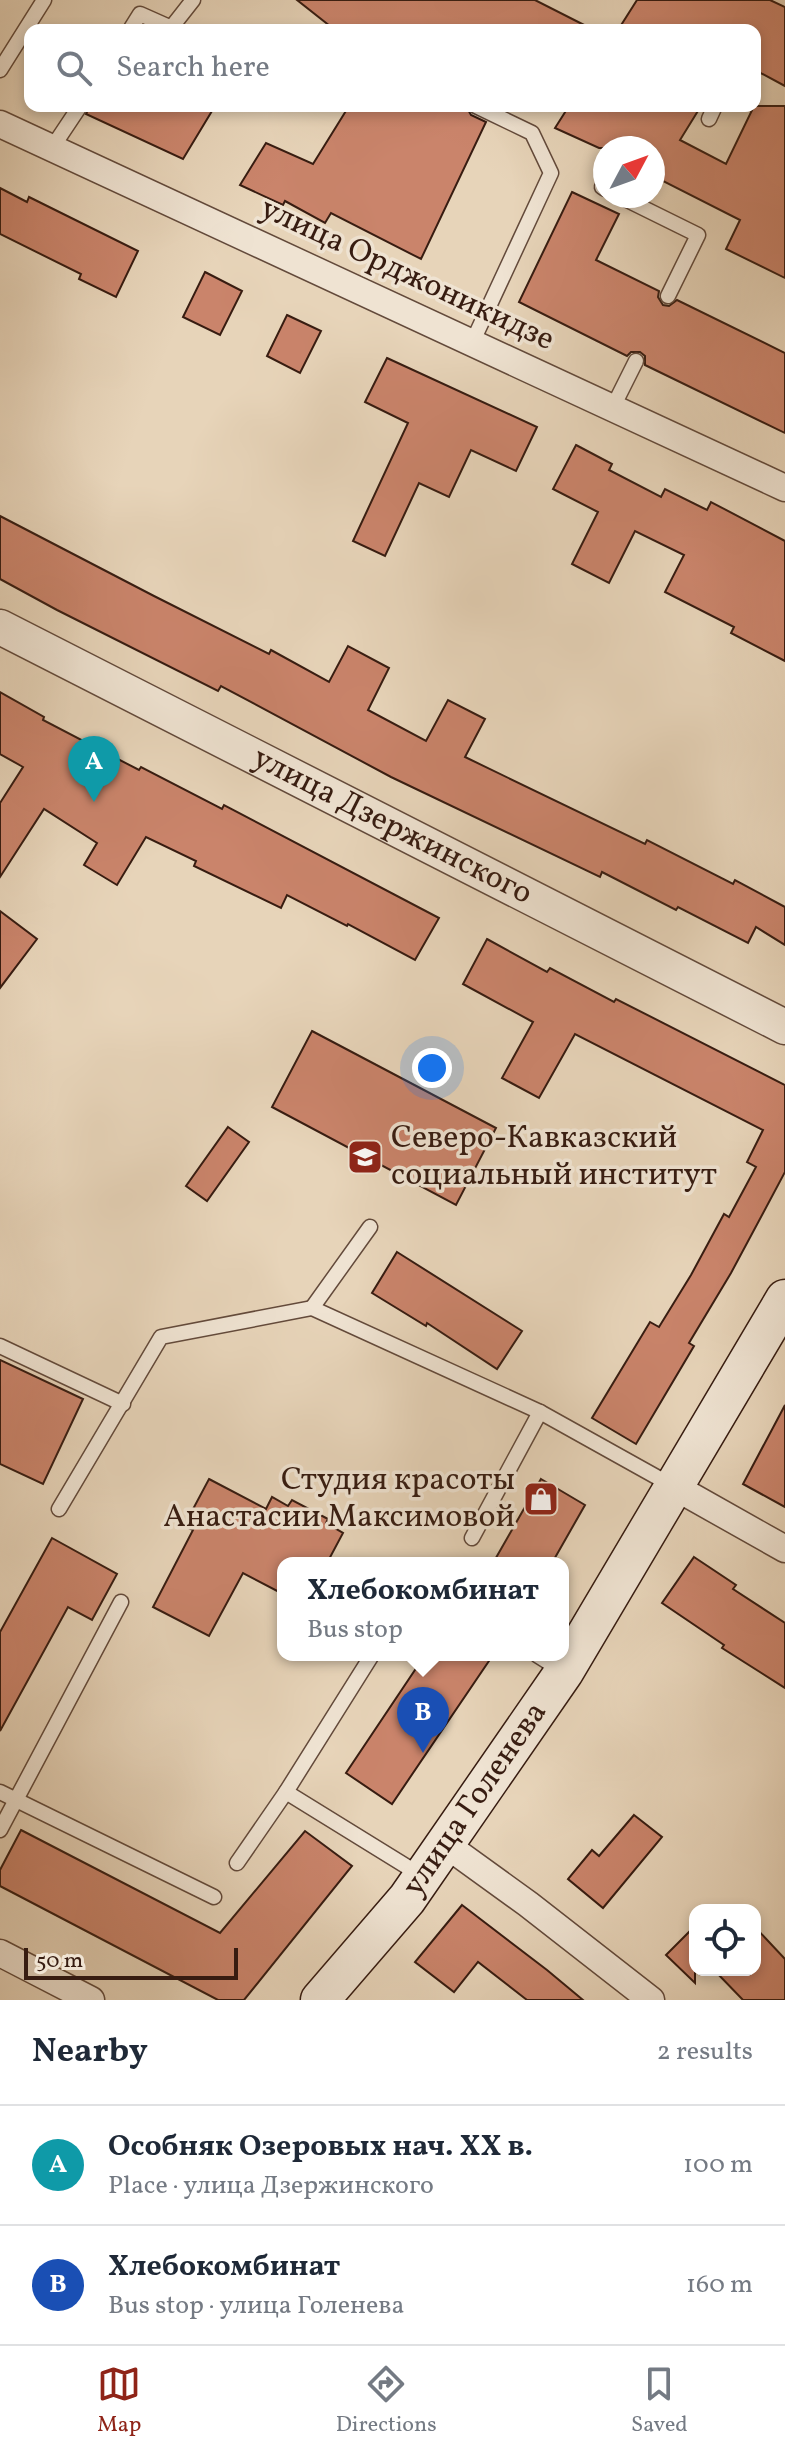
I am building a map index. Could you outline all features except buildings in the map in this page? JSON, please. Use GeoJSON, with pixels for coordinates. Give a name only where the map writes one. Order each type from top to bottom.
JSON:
{"type":"FeatureCollection","features":[{"type":"Feature","properties":{"kind":"main road","name":"улица Голенева"},"geometry":{"type":"LineString","coordinates":[[569,1637],[675,1487],[785,1299]]}},
{"type":"Feature","properties":{"kind":"main road","name":"улица Голенева"},"geometry":{"type":"LineString","coordinates":[[320,2000],[407,1899],[445,1844],[550,1664]]}},
{"type":"Feature","properties":{"kind":"street","name":"улица Орджоникидзе"},"geometry":{"type":"LineString","coordinates":[[0,124],[785,488]]}},
{"type":"Feature","properties":{"kind":"street","name":"улица Дзержинского"},"geometry":{"type":"LineString","coordinates":[[0,627],[785,1027]]}},
{"type":"Feature","properties":{"kind":"street"},"geometry":{"type":"LineString","coordinates":[[675,1487],[785,1549]]}},
{"type":"Feature","properties":{"kind":"street"},"geometry":{"type":"LineString","coordinates":[[445,1844],[651,2000]]}},
{"type":"Feature","properties":{"kind":"street"},"geometry":{"type":"LineString","coordinates":[[0,1953],[91,2000]]}},
{"type":"Feature","properties":{"kind":"lane"},"geometry":{"type":"LineString","coordinates":[[29,24],[44,0]]}},
{"type":"Feature","properties":{"kind":"lane"},"geometry":{"type":"LineString","coordinates":[[177,24],[193,0]]}},
{"type":"Feature","properties":{"kind":"lane"},"geometry":{"type":"LineString","coordinates":[[134,24],[140,14],[163,24]]}},
{"type":"Feature","properties":{"kind":"lane"},"geometry":{"type":"LineString","coordinates":[[0,70],[24,32]]}},
{"type":"Feature","properties":{"kind":"lane"},"geometry":{"type":"LineString","coordinates":[[52,148],[76,112]]}},
{"type":"Feature","properties":{"kind":"lane"},"geometry":{"type":"LineString","coordinates":[[472,343],[551,173],[532,133],[488,112]]}},
{"type":"Feature","properties":{"kind":"lane"},"geometry":{"type":"LineString","coordinates":[[643,208],[698,235],[668,296]]}},
{"type":"Feature","properties":{"kind":"lane"},"geometry":{"type":"LineString","coordinates":[[613,407],[636,361]]}},
{"type":"Feature","properties":{"kind":"lane"},"geometry":{"type":"LineString","coordinates":[[312,1308],[370,1227]]}},
{"type":"Feature","properties":{"kind":"lane"},"geometry":{"type":"LineString","coordinates":[[59,1509],[161,1337],[312,1308],[540,1412],[675,1487]]}},
{"type":"Feature","properties":{"kind":"lane"},"geometry":{"type":"LineString","coordinates":[[0,1346],[123,1404]]}},
{"type":"Feature","properties":{"kind":"lane"},"geometry":{"type":"LineString","coordinates":[[472,1538],[540,1412]]}},
{"type":"Feature","properties":{"kind":"lane"},"geometry":{"type":"LineString","coordinates":[[0,1830],[121,1602]]}},
{"type":"Feature","properties":{"kind":"lane"},"geometry":{"type":"LineString","coordinates":[[237,1863],[286,1792],[368,1661]]}},
{"type":"Feature","properties":{"kind":"lane"},"geometry":{"type":"LineString","coordinates":[[0,1792],[214,1897]]}},
{"type":"Feature","properties":{"kind":"lane"},"geometry":{"type":"LineString","coordinates":[[286,1792],[422,1876]]}},
{"type":"Feature","properties":{"kind":"place","name":"Особняк Озеровых нач. ХХ в."},"geometry":{"type":"Point","coordinates":[94,802]}},
{"type":"Feature","properties":{"kind":"place","name":"Северо-Кавказский социальный институт"},"geometry":{"type":"Point","coordinates":[365,1157]}},
{"type":"Feature","properties":{"kind":"place","name":"Студия красоты Анастасии Максимовой"},"geometry":{"type":"Point","coordinates":[541,1499]}},
{"type":"Feature","properties":{"kind":"place","name":"Хлебокомбинат"},"geometry":{"type":"Point","coordinates":[423,1753]}}]}
